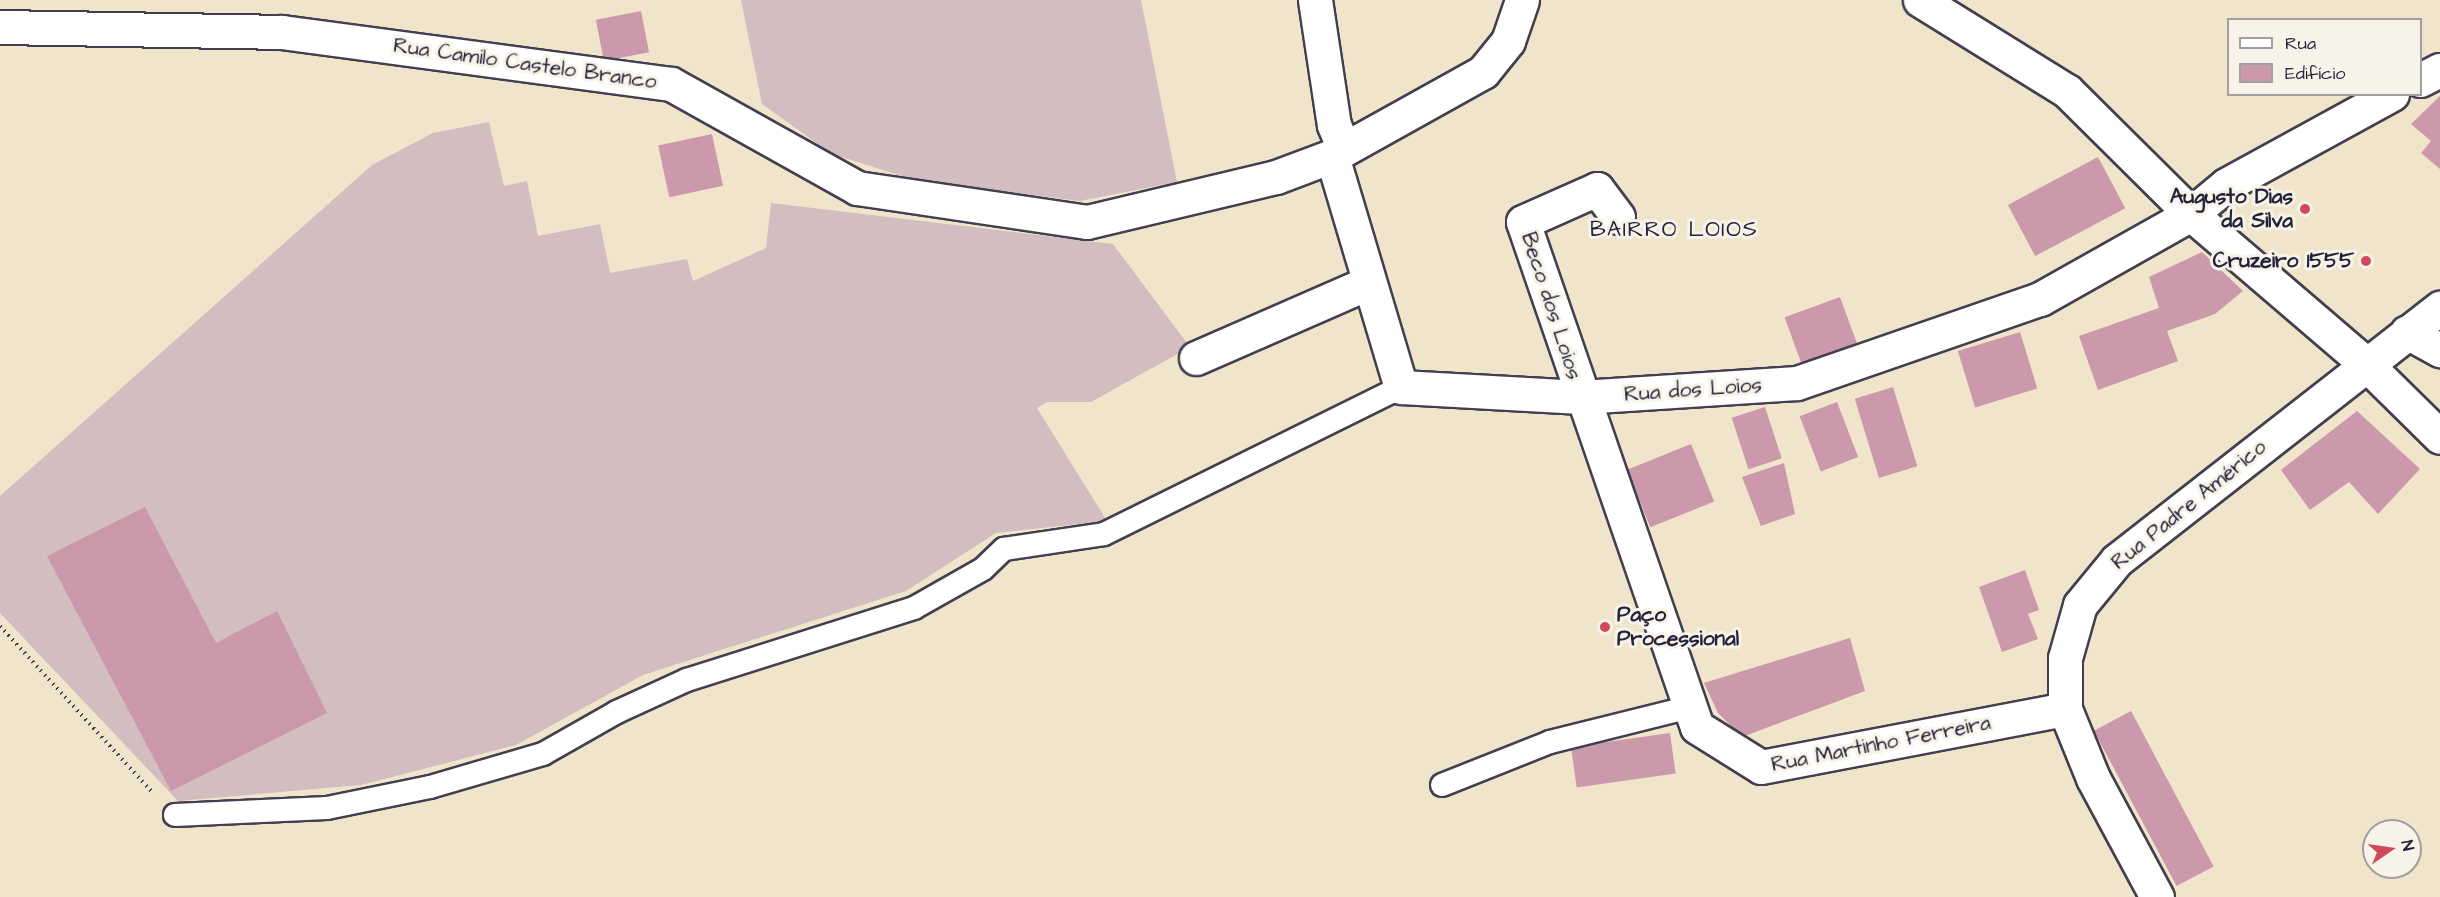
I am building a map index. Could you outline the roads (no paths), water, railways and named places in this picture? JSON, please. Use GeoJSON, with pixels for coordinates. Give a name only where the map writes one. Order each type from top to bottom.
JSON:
{"type":"FeatureCollection","features":[{"type":"Feature","properties":{"kind":"street"},"geometry":{"type":"LineString","coordinates":[[1315,0],[1338,152],[1368,283],[1401,387]]}},
{"type":"Feature","properties":{"kind":"street","name":"Rua Camilo Castelo Branco"},"geometry":{"type":"LineString","coordinates":[[0,27],[282,32],[671,84],[858,188],[1087,222],[1276,177],[1338,152],[1484,72],[1508,41],[1522,0]]}},
{"type":"Feature","properties":{"kind":"street"},"geometry":{"type":"LineString","coordinates":[[1920,0],[2067,91],[2191,213],[2365,363],[2440,437]]}},
{"type":"Feature","properties":{"kind":"street"},"geometry":{"type":"LineString","coordinates":[[2422,79],[2440,70]]}},
{"type":"Feature","properties":{"kind":"street","name":"Rua dos Loios"},"geometry":{"type":"LineString","coordinates":[[1401,387],[1581,398],[1797,382],[2040,299],[2191,213],[2226,185],[2388,96]]}},
{"type":"Feature","properties":{"kind":"street","name":"Beco dos Loios"},"geometry":{"type":"LineString","coordinates":[[1581,398],[1523,222],[1596,189],[1618,217]]}},
{"type":"Feature","properties":{"kind":"street"},"geometry":{"type":"LineString","coordinates":[[1196,358],[1368,283]]}},
{"type":"Feature","properties":{"kind":"street","name":"Rua Padre Américo"},"geometry":{"type":"LineString","coordinates":[[2157,897],[2093,778],[2066,709],[2065,658],[2080,605],[2117,560],[2365,363],[2440,308]]}},
{"type":"Feature","properties":{"kind":"street"},"geometry":{"type":"LineString","coordinates":[[2407,332],[2440,350]]}},
{"type":"Feature","properties":{"kind":"street","name":"Rua Martinho Ferreira"},"geometry":{"type":"LineString","coordinates":[[1581,398],[1696,727],[1761,767],[2066,709]]}},
{"type":"Feature","properties":{"kind":"lane"},"geometry":{"type":"LineString","coordinates":[[175,815],[327,808],[430,787],[543,754],[617,712],[687,680],[914,608],[983,568],[1005,549],[1104,534],[1401,387]]}},
{"type":"Feature","properties":{"kind":"lane"},"geometry":{"type":"LineString","coordinates":[[1442,785],[1550,742],[1690,707]]}},
{"type":"Feature","properties":{"kind":"place","name":"Augusto Dias da Silva"},"geometry":{"type":"Point","coordinates":[2305,209]}},
{"type":"Feature","properties":{"kind":"place","name":"Cruzeiro 1555"},"geometry":{"type":"Point","coordinates":[2366,261]}},
{"type":"Feature","properties":{"kind":"place","name":"Paço Processional"},"geometry":{"type":"Point","coordinates":[1605,627]}},
{"type":"Feature","properties":{"kind":"district","name":"BAIRRO LOIOS"},"geometry":{"type":"Point","coordinates":[1674,230]}}]}
